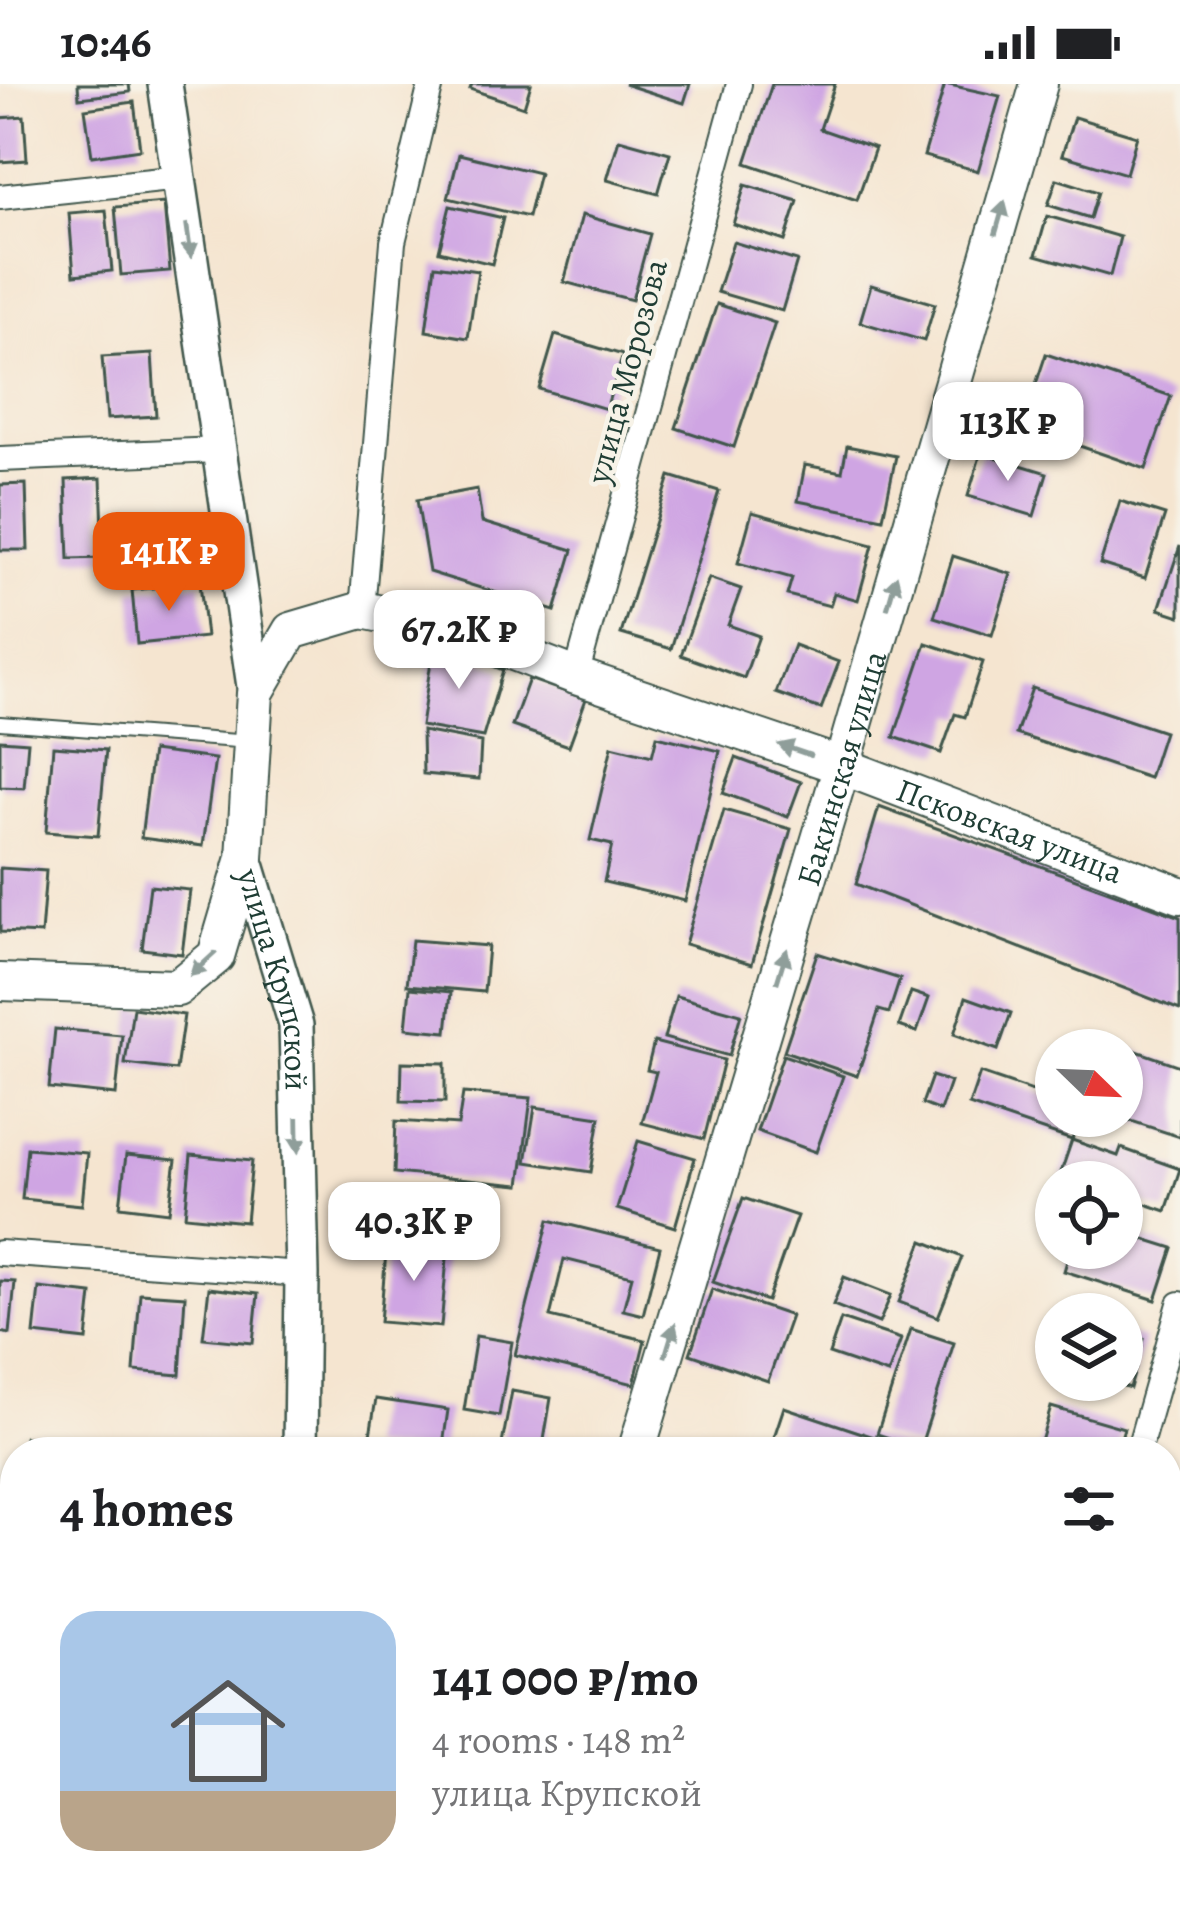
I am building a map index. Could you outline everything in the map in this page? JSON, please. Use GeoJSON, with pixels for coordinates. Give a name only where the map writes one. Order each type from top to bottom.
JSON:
{"type":"FeatureCollection","features":[{"type":"Feature","properties":{"kind":"main road","name":"Бакинская улица"},"geometry":{"type":"LineString","coordinates":[[641,1437],[842,766],[1039,84]]}},
{"type":"Feature","properties":{"kind":"main road","name":"Псковская улица"},"geometry":{"type":"LineString","coordinates":[[362,610],[451,628],[576,676],[842,766],[1180,895]]}},
{"type":"Feature","properties":{"kind":"main road"},"geometry":{"type":"LineString","coordinates":[[255,693],[291,631],[362,610]]}},
{"type":"Feature","properties":{"kind":"main road","name":"улица Крупской"},"geometry":{"type":"LineString","coordinates":[[244,858],[255,693]]}},
{"type":"Feature","properties":{"kind":"main road"},"geometry":{"type":"LineString","coordinates":[[0,982],[177,988],[216,956],[244,858]]}},
{"type":"Feature","properties":{"kind":"street","name":"улица Крупской"},"geometry":{"type":"LineString","coordinates":[[165,84],[255,693]]}},
{"type":"Feature","properties":{"kind":"street"},"geometry":{"type":"LineString","coordinates":[[362,610],[393,242],[431,84]]}},
{"type":"Feature","properties":{"kind":"street","name":"улица Морозова"},"geometry":{"type":"LineString","coordinates":[[576,676],[739,84]]}},
{"type":"Feature","properties":{"kind":"street"},"geometry":{"type":"LineString","coordinates":[[0,196],[179,178]]}},
{"type":"Feature","properties":{"kind":"street"},"geometry":{"type":"LineString","coordinates":[[0,459],[218,450]]}},
{"type":"Feature","properties":{"kind":"street","name":"улица Крупской"},"geometry":{"type":"LineString","coordinates":[[244,858],[296,1025],[300,1437]]}},
{"type":"Feature","properties":{"kind":"street"},"geometry":{"type":"LineString","coordinates":[[0,1252],[302,1274]]}},
{"type":"Feature","properties":{"kind":"street"},"geometry":{"type":"LineString","coordinates":[[1142,1437],[1180,1304]]}},
{"type":"Feature","properties":{"kind":"lane"},"geometry":{"type":"LineString","coordinates":[[0,723],[251,742]]}},
{"type":"Feature","properties":{"kind":"building"},"geometry":{"type":"Polygon","coordinates":[[[78,84],[129,84],[130,92],[79,98],[78,84]]]}},
{"type":"Feature","properties":{"kind":"building"},"geometry":{"type":"Polygon","coordinates":[[[472,84],[531,84],[524,107],[470,89],[472,84]]]}},
{"type":"Feature","properties":{"kind":"building"},"geometry":{"type":"Polygon","coordinates":[[[624,84],[690,84],[684,103],[624,84]]]}},
{"type":"Feature","properties":{"kind":"building"},"geometry":{"type":"Polygon","coordinates":[[[772,84],[835,84],[820,129],[875,148],[857,200],[746,163],[772,84]]]}},
{"type":"Feature","properties":{"kind":"building"},"geometry":{"type":"Polygon","coordinates":[[[945,84],[1000,96],[978,171],[924,156],[945,84]]]}},
{"type":"Feature","properties":{"kind":"building"},"geometry":{"type":"Polygon","coordinates":[[[134,102],[140,149],[92,156],[85,109],[134,102]]]}},
{"type":"Feature","properties":{"kind":"building"},"geometry":{"type":"Polygon","coordinates":[[[24,116],[27,160],[0,162],[0,118],[24,116]]]}},
{"type":"Feature","properties":{"kind":"building"},"geometry":{"type":"Polygon","coordinates":[[[1074,117],[1137,136],[1126,174],[1062,155],[1074,117]]]}},
{"type":"Feature","properties":{"kind":"building"},"geometry":{"type":"Polygon","coordinates":[[[619,139],[670,153],[658,194],[607,180],[619,139]]]}},
{"type":"Feature","properties":{"kind":"building"},"geometry":{"type":"Polygon","coordinates":[[[459,154],[539,173],[528,217],[448,198],[459,154]]]}},
{"type":"Feature","properties":{"kind":"building"},"geometry":{"type":"Polygon","coordinates":[[[1057,179],[1098,192],[1090,218],[1048,205],[1057,179]]]}},
{"type":"Feature","properties":{"kind":"building"},"geometry":{"type":"Polygon","coordinates":[[[745,185],[798,201],[785,241],[733,224],[745,185]]]}},
{"type":"Feature","properties":{"kind":"building"},"geometry":{"type":"Polygon","coordinates":[[[164,203],[170,271],[121,275],[115,207],[164,203]]]}},
{"type":"Feature","properties":{"kind":"building"},"geometry":{"type":"Polygon","coordinates":[[[450,206],[503,218],[492,264],[439,251],[450,206]]]}},
{"type":"Feature","properties":{"kind":"building"},"geometry":{"type":"Polygon","coordinates":[[[106,210],[112,271],[74,275],[69,213],[106,210]]]}},
{"type":"Feature","properties":{"kind":"building"},"geometry":{"type":"Polygon","coordinates":[[[582,215],[650,234],[632,300],[564,282],[582,215]]]}},
{"type":"Feature","properties":{"kind":"building"},"geometry":{"type":"Polygon","coordinates":[[[1047,216],[1120,237],[1110,276],[1036,255],[1047,216]]]}},
{"type":"Feature","properties":{"kind":"building"},"geometry":{"type":"Polygon","coordinates":[[[733,242],[797,261],[782,311],[717,292],[733,242]]]}},
{"type":"Feature","properties":{"kind":"building"},"geometry":{"type":"Polygon","coordinates":[[[435,265],[478,271],[468,338],[426,331],[435,265]]]}},
{"type":"Feature","properties":{"kind":"building"},"geometry":{"type":"Polygon","coordinates":[[[871,285],[935,304],[924,341],[860,322],[871,285]]]}},
{"type":"Feature","properties":{"kind":"building"},"geometry":{"type":"Polygon","coordinates":[[[717,304],[775,323],[734,447],[676,428],[717,304]]]}},
{"type":"Feature","properties":{"kind":"building"},"geometry":{"type":"Polygon","coordinates":[[[555,335],[623,355],[606,409],[539,389],[555,335]]]}},
{"type":"Feature","properties":{"kind":"building"},"geometry":{"type":"Polygon","coordinates":[[[152,354],[156,416],[107,419],[102,357],[152,354]]]}},
{"type":"Feature","properties":{"kind":"building"},"geometry":{"type":"Polygon","coordinates":[[[1046,354],[1171,396],[1146,469],[1022,426],[1046,354]]]}},
{"type":"Feature","properties":{"kind":"building"},"geometry":{"type":"Polygon","coordinates":[[[847,446],[896,456],[883,518],[798,501],[805,465],[842,472],[847,446]]]}},
{"type":"Feature","properties":{"kind":"building"},"geometry":{"type":"Polygon","coordinates":[[[981,453],[1047,473],[1034,516],[968,496],[981,453]]]}},
{"type":"Feature","properties":{"kind":"building"},"geometry":{"type":"Polygon","coordinates":[[[670,476],[719,491],[671,649],[621,634],[670,476]]]}},
{"type":"Feature","properties":{"kind":"building"},"geometry":{"type":"Polygon","coordinates":[[[101,478],[104,558],[69,559],[66,480],[101,478]]]}},
{"type":"Feature","properties":{"kind":"building"},"geometry":{"type":"Polygon","coordinates":[[[26,484],[28,550],[0,550],[0,485],[26,484]]]}},
{"type":"Feature","properties":{"kind":"building"},"geometry":{"type":"Polygon","coordinates":[[[477,489],[482,522],[573,550],[555,611],[429,572],[417,500],[477,489]]]}},
{"type":"Feature","properties":{"kind":"building"},"geometry":{"type":"Polygon","coordinates":[[[1120,501],[1165,515],[1145,578],[1100,564],[1120,501]]]}},
{"type":"Feature","properties":{"kind":"building"},"geometry":{"type":"Polygon","coordinates":[[[752,512],[873,545],[858,600],[834,593],[830,606],[787,595],[792,578],[738,563],[752,512]]]}},
{"type":"Feature","properties":{"kind":"building"},"geometry":{"type":"Polygon","coordinates":[[[207,532],[212,569],[152,576],[148,539],[207,532]]]}},
{"type":"Feature","properties":{"kind":"building"},"geometry":{"type":"Polygon","coordinates":[[[1180,546],[1180,616],[1159,609],[1180,546]]]}},
{"type":"Feature","properties":{"kind":"building"},"geometry":{"type":"Polygon","coordinates":[[[953,556],[1011,574],[992,635],[934,617],[953,556]]]}},
{"type":"Feature","properties":{"kind":"building"},"geometry":{"type":"Polygon","coordinates":[[[709,578],[741,589],[728,625],[759,636],[744,678],[681,655],[709,578]]]}},
{"type":"Feature","properties":{"kind":"building"},"geometry":{"type":"Polygon","coordinates":[[[200,583],[206,637],[137,644],[132,590],[200,583]]]}},
{"type":"Feature","properties":{"kind":"building"},"geometry":{"type":"Polygon","coordinates":[[[434,642],[503,670],[483,737],[421,726],[434,642]]]}},
{"type":"Feature","properties":{"kind":"building"},"geometry":{"type":"Polygon","coordinates":[[[926,643],[983,662],[965,717],[955,714],[941,753],[894,737],[926,643]]]}},
{"type":"Feature","properties":{"kind":"building"},"geometry":{"type":"Polygon","coordinates":[[[794,645],[839,662],[821,709],[776,693],[794,645]]]}},
{"type":"Feature","properties":{"kind":"building"},"geometry":{"type":"Polygon","coordinates":[[[529,679],[586,699],[569,746],[512,726],[529,679]]]}},
{"type":"Feature","properties":{"kind":"building"},"geometry":{"type":"Polygon","coordinates":[[[1032,688],[1164,732],[1149,778],[1016,734],[1032,688]]]}},
{"type":"Feature","properties":{"kind":"building"},"geometry":{"type":"Polygon","coordinates":[[[422,731],[481,742],[479,779],[423,774],[422,731]]]}},
{"type":"Feature","properties":{"kind":"building"},"geometry":{"type":"Polygon","coordinates":[[[657,736],[720,751],[685,901],[604,882],[612,845],[590,840],[612,746],[652,756],[657,736]]]}},
{"type":"Feature","properties":{"kind":"building"},"geometry":{"type":"Polygon","coordinates":[[[0,740],[28,742],[24,788],[0,787],[0,740]]]}},
{"type":"Feature","properties":{"kind":"building"},"geometry":{"type":"Polygon","coordinates":[[[53,746],[106,750],[98,836],[46,832],[53,746]]]}},
{"type":"Feature","properties":{"kind":"building"},"geometry":{"type":"Polygon","coordinates":[[[152,751],[215,759],[203,846],[141,838],[152,751]]]}},
{"type":"Feature","properties":{"kind":"building"},"geometry":{"type":"Polygon","coordinates":[[[736,758],[801,782],[788,817],[723,793],[736,758]]]}},
{"type":"Feature","properties":{"kind":"building"},"geometry":{"type":"Polygon","coordinates":[[[879,807],[1180,917],[1180,1010],[856,884],[879,807]]]}},
{"type":"Feature","properties":{"kind":"building"},"geometry":{"type":"Polygon","coordinates":[[[724,810],[791,829],[752,964],[685,944],[724,810]]]}},
{"type":"Feature","properties":{"kind":"building"},"geometry":{"type":"Polygon","coordinates":[[[0,868],[46,871],[41,934],[0,932],[0,868]]]}},
{"type":"Feature","properties":{"kind":"building"},"geometry":{"type":"Polygon","coordinates":[[[150,886],[190,890],[182,954],[142,949],[150,886]]]}},
{"type":"Feature","properties":{"kind":"building"},"geometry":{"type":"Polygon","coordinates":[[[412,940],[488,946],[484,992],[407,985],[412,940]]]}},
{"type":"Feature","properties":{"kind":"building"},"geometry":{"type":"Polygon","coordinates":[[[817,953],[900,979],[889,1013],[879,1010],[857,1076],[784,1051],[817,953]]]}},
{"type":"Feature","properties":{"kind":"building"},"geometry":{"type":"Polygon","coordinates":[[[410,988],[451,992],[447,1032],[406,1028],[410,988]]]}},
{"type":"Feature","properties":{"kind":"building"},"geometry":{"type":"Polygon","coordinates":[[[911,992],[929,998],[917,1032],[899,1026],[911,992]]]}},
{"type":"Feature","properties":{"kind":"building"},"geometry":{"type":"Polygon","coordinates":[[[676,996],[741,1014],[729,1056],[664,1038],[676,996]]]}},
{"type":"Feature","properties":{"kind":"building"},"geometry":{"type":"Polygon","coordinates":[[[966,997],[1011,1013],[998,1050],[954,1034],[966,997]]]}},
{"type":"Feature","properties":{"kind":"building"},"geometry":{"type":"Polygon","coordinates":[[[133,1008],[184,1015],[176,1070],[125,1064],[133,1008]]]}},
{"type":"Feature","properties":{"kind":"building"},"geometry":{"type":"Polygon","coordinates":[[[55,1029],[122,1035],[116,1095],[49,1088],[55,1029]]]}},
{"type":"Feature","properties":{"kind":"building"},"geometry":{"type":"Polygon","coordinates":[[[654,1042],[724,1060],[704,1139],[642,1123],[656,1072],[647,1070],[654,1042]]]}},
{"type":"Feature","properties":{"kind":"building"},"geometry":{"type":"Polygon","coordinates":[[[1143,1053],[1180,1066],[1180,1137],[1143,1125],[1143,1053]]]}},
{"type":"Feature","properties":{"kind":"building"},"geometry":{"type":"Polygon","coordinates":[[[783,1055],[843,1076],[816,1152],[757,1131],[783,1055]]]}},
{"type":"Feature","properties":{"kind":"building"},"geometry":{"type":"Polygon","coordinates":[[[402,1062],[445,1063],[445,1102],[401,1101],[402,1062]]]}},
{"type":"Feature","properties":{"kind":"building"},"geometry":{"type":"Polygon","coordinates":[[[980,1073],[1035,1092],[1035,1127],[969,1105],[980,1073]]]}},
{"type":"Feature","properties":{"kind":"building"},"geometry":{"type":"Polygon","coordinates":[[[932,1076],[950,1082],[940,1111],[922,1104],[932,1076]]]}},
{"type":"Feature","properties":{"kind":"building"},"geometry":{"type":"Polygon","coordinates":[[[463,1093],[531,1098],[520,1185],[394,1173],[396,1121],[458,1125],[463,1093]]]}},
{"type":"Feature","properties":{"kind":"building"},"geometry":{"type":"Polygon","coordinates":[[[535,1107],[600,1117],[591,1172],[526,1162],[535,1107]]]}},
{"type":"Feature","properties":{"kind":"building"},"geometry":{"type":"Polygon","coordinates":[[[1072,1140],[1118,1156],[1121,1148],[1180,1169],[1166,1211],[1143,1203],[1143,1161],[1065,1161],[1072,1140]]]}},
{"type":"Feature","properties":{"kind":"building"},"geometry":{"type":"Polygon","coordinates":[[[638,1141],[695,1158],[675,1227],[617,1209],[638,1141]]]}},
{"type":"Feature","properties":{"kind":"building"},"geometry":{"type":"Polygon","coordinates":[[[27,1148],[87,1153],[82,1205],[22,1199],[27,1148]]]}},
{"type":"Feature","properties":{"kind":"building"},"geometry":{"type":"Polygon","coordinates":[[[126,1155],[176,1160],[169,1212],[120,1206],[126,1155]]]}},
{"type":"Feature","properties":{"kind":"building"},"geometry":{"type":"Polygon","coordinates":[[[191,1155],[252,1161],[246,1222],[185,1216],[191,1155]]]}},
{"type":"Feature","properties":{"kind":"building"},"geometry":{"type":"Polygon","coordinates":[[[389,1192],[460,1199],[458,1227],[387,1221],[389,1192]]]}},
{"type":"Feature","properties":{"kind":"building"},"geometry":{"type":"Polygon","coordinates":[[[743,1198],[797,1216],[767,1301],[713,1282],[743,1198]]]}},
{"type":"Feature","properties":{"kind":"building"},"geometry":{"type":"Polygon","coordinates":[[[549,1220],[660,1247],[643,1315],[623,1310],[632,1276],[564,1259],[550,1317],[645,1340],[634,1384],[515,1355],[549,1220]]]}},
{"type":"Feature","properties":{"kind":"building"},"geometry":{"type":"Polygon","coordinates":[[[1143,1239],[1173,1248],[1156,1300],[1064,1271],[1143,1269],[1143,1239]]]}},
{"type":"Feature","properties":{"kind":"building"},"geometry":{"type":"Polygon","coordinates":[[[387,1241],[448,1246],[441,1327],[380,1322],[387,1241]]]}},
{"type":"Feature","properties":{"kind":"building"},"geometry":{"type":"Polygon","coordinates":[[[923,1241],[962,1257],[938,1317],[899,1302],[923,1241]]]}},
{"type":"Feature","properties":{"kind":"building"},"geometry":{"type":"Polygon","coordinates":[[[844,1277],[891,1295],[879,1323],[833,1305],[844,1277]]]}},
{"type":"Feature","properties":{"kind":"building"},"geometry":{"type":"Polygon","coordinates":[[[0,1281],[15,1282],[10,1334],[0,1332],[0,1281]]]}},
{"type":"Feature","properties":{"kind":"building"},"geometry":{"type":"Polygon","coordinates":[[[39,1288],[92,1294],[87,1340],[34,1334],[39,1288]]]}},
{"type":"Feature","properties":{"kind":"building"},"geometry":{"type":"Polygon","coordinates":[[[209,1288],[258,1294],[253,1343],[203,1338],[209,1288]]]}},
{"type":"Feature","properties":{"kind":"building"},"geometry":{"type":"Polygon","coordinates":[[[712,1289],[791,1316],[768,1381],[690,1354],[712,1289]]]}},
{"type":"Feature","properties":{"kind":"building"},"geometry":{"type":"Polygon","coordinates":[[[140,1293],[185,1296],[180,1375],[134,1371],[140,1293]]]}},
{"type":"Feature","properties":{"kind":"building"},"geometry":{"type":"Polygon","coordinates":[[[841,1319],[901,1339],[888,1374],[829,1354],[841,1319]]]}},
{"type":"Feature","properties":{"kind":"building"},"geometry":{"type":"Polygon","coordinates":[[[911,1329],[954,1343],[924,1437],[877,1434],[911,1329]]]}},
{"type":"Feature","properties":{"kind":"building"},"geometry":{"type":"Polygon","coordinates":[[[476,1336],[512,1342],[499,1416],[464,1410],[476,1336]]]}},
{"type":"Feature","properties":{"kind":"building"},"geometry":{"type":"Polygon","coordinates":[[[512,1391],[551,1398],[544,1437],[503,1437],[512,1391]]]}},
{"type":"Feature","properties":{"kind":"building"},"geometry":{"type":"Polygon","coordinates":[[[376,1399],[448,1410],[444,1437],[370,1437],[376,1399]]]}},
{"type":"Feature","properties":{"kind":"building"},"geometry":{"type":"Polygon","coordinates":[[[784,1407],[874,1437],[774,1437],[784,1407]]]}},
{"type":"Feature","properties":{"kind":"building"},"geometry":{"type":"Polygon","coordinates":[[[1051,1407],[1124,1428],[1121,1437],[1042,1437],[1051,1407]]]}}]}
